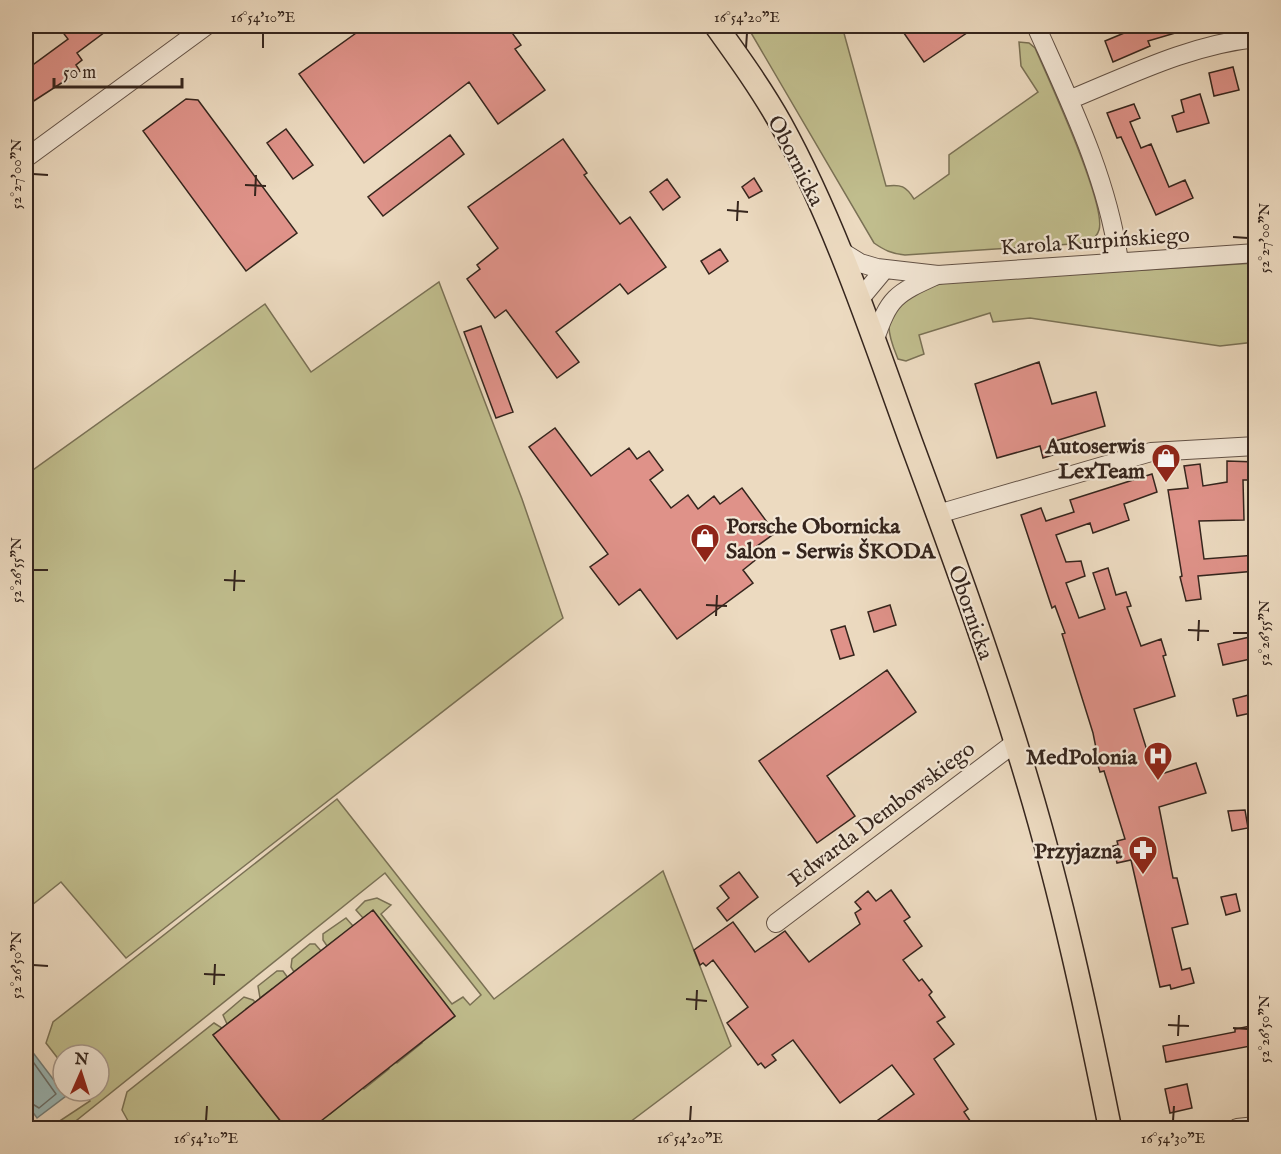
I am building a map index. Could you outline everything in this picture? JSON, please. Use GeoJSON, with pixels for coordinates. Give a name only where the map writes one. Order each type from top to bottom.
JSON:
{"type":"FeatureCollection","features":[{"type":"Feature","properties":{"kind":"main road","name":"Obornicka"},"geometry":{"type":"LineString","coordinates":[[716,26],[781,124],[818,198],[859,300],[938,514],[1016,742],[1067,929],[1110,1128]]}},
{"type":"Feature","properties":{"kind":"street"},"geometry":{"type":"LineString","coordinates":[[26,158],[206,26]]}},
{"type":"Feature","properties":{"kind":"street"},"geometry":{"type":"LineString","coordinates":[[1036,26],[1069,100],[1110,209],[1119,262]]}},
{"type":"Feature","properties":{"kind":"street"},"geometry":{"type":"LineString","coordinates":[[1069,100],[1182,53],[1232,40],[1256,38]]}},
{"type":"Feature","properties":{"kind":"street","name":"Karola Kurpińskiego"},"geometry":{"type":"LineString","coordinates":[[839,250],[860,263],[884,270],[938,275],[1256,253]]}},
{"type":"Feature","properties":{"kind":"street"},"geometry":{"type":"LineString","coordinates":[[859,300],[884,270]]}},
{"type":"Feature","properties":{"kind":"street","name":"Karola Kurpińskiego"},"geometry":{"type":"LineString","coordinates":[[859,300],[897,295],[938,275]]}},
{"type":"Feature","properties":{"kind":"street"},"geometry":{"type":"LineString","coordinates":[[874,342],[886,310],[897,295]]}},
{"type":"Feature","properties":{"kind":"street"},"geometry":{"type":"LineString","coordinates":[[938,514],[1152,452],[1256,446]]}},
{"type":"Feature","properties":{"kind":"street","name":"Edwarda Dembowskiego"},"geometry":{"type":"LineString","coordinates":[[776,923],[1016,742]]}},
{"type":"Feature","properties":{"kind":"street"},"geometry":{"type":"LineString","coordinates":[[1237,1128],[1256,1126]]}},
{"type":"Feature","properties":{"kind":"shaded area"},"geometry":{"type":"Polygon","coordinates":[[[747,26],[842,26],[886,186],[903,187],[914,199],[949,174],[949,155],[1038,92],[1021,66],[1019,42],[1029,43],[1035,48],[1086,169],[1099,216],[1097,235],[1087,243],[905,255],[881,248],[874,243],[747,26]]]}},
{"type":"Feature","properties":{"kind":"shaded area"},"geometry":{"type":"Polygon","coordinates":[[[1255,263],[1255,342],[1220,346],[1030,318],[993,322],[990,313],[919,335],[924,354],[906,361],[898,359],[890,335],[891,318],[903,303],[920,292],[947,282],[1255,263]]]}},
{"type":"Feature","properties":{"kind":"shaded area"},"geometry":{"type":"Polygon","coordinates":[[[439,282],[522,499],[563,618],[126,958],[61,882],[27,909],[26,475],[265,304],[311,372],[439,282]]]}},
{"type":"Feature","properties":{"kind":"shaded area"},"geometry":{"type":"Polygon","coordinates":[[[337,799],[494,999],[663,871],[731,1046],[622,1128],[312,1128],[321,1121],[239,1016],[227,1024],[223,1015],[244,997],[253,1000],[255,1002],[246,1009],[330,1114],[354,1094],[272,989],[260,998],[258,986],[277,971],[283,971],[288,978],[280,985],[364,1089],[389,1069],[305,964],[294,972],[291,967],[292,959],[310,944],[315,944],[321,951],[313,958],[397,1063],[422,1043],[339,937],[327,946],[323,940],[323,934],[346,918],[429,1036],[455,1016],[373,911],[363,918],[356,910],[365,901],[377,898],[391,905],[381,914],[452,1004],[463,997],[470,1005],[481,995],[385,873],[111,1093],[111,1043],[51,1043],[51,1049],[46,1043],[53,1022],[337,799]]]}},
{"type":"Feature","properties":{"kind":"shaded area"},"geometry":{"type":"Polygon","coordinates":[[[214,1023],[222,1028],[213,1035],[286,1128],[132,1128],[122,1110],[127,1092],[214,1023]]]}},
{"type":"Feature","properties":{"kind":"shaded area"},"geometry":{"type":"Polygon","coordinates":[[[87,1103],[98,1103],[67,1128],[49,1128],[87,1103]]]}},
{"type":"Feature","properties":{"kind":"water"},"geometry":{"type":"Polygon","coordinates":[[[31,1050],[51,1076],[51,1103],[57,1103],[37,1118],[26,1103],[26,1054],[31,1050]]]}},
{"type":"Feature","properties":{"kind":"building"},"geometry":{"type":"Polygon","coordinates":[[[58,26],[113,26],[77,53],[82,60],[76,65],[80,71],[26,106],[26,70],[68,39],[58,26]]]}},
{"type":"Feature","properties":{"kind":"building"},"geometry":{"type":"Polygon","coordinates":[[[366,26],[507,26],[521,45],[515,49],[545,90],[498,124],[469,82],[364,163],[299,74],[366,26]]]}},
{"type":"Feature","properties":{"kind":"building"},"geometry":{"type":"Polygon","coordinates":[[[899,26],[977,26],[924,62],[899,26]]]}},
{"type":"Feature","properties":{"kind":"building"},"geometry":{"type":"Polygon","coordinates":[[[1141,26],[1189,26],[1189,29],[1148,41],[1150,46],[1113,62],[1105,41],[1141,26]]]}},
{"type":"Feature","properties":{"kind":"building"},"geometry":{"type":"Polygon","coordinates":[[[1233,67],[1239,90],[1214,96],[1209,73],[1233,67]]]}},
{"type":"Feature","properties":{"kind":"building"},"geometry":{"type":"Polygon","coordinates":[[[1200,94],[1209,123],[1177,132],[1172,116],[1184,112],[1181,100],[1200,94]]]}},
{"type":"Feature","properties":{"kind":"building"},"geometry":{"type":"Polygon","coordinates":[[[186,99],[198,100],[297,233],[246,271],[143,131],[186,99]]]}},
{"type":"Feature","properties":{"kind":"building"},"geometry":{"type":"Polygon","coordinates":[[[1134,104],[1140,118],[1130,122],[1141,148],[1151,144],[1169,187],[1185,180],[1193,198],[1156,215],[1121,137],[1117,138],[1107,113],[1134,104]]]}},
{"type":"Feature","properties":{"kind":"building"},"geometry":{"type":"Polygon","coordinates":[[[286,129],[313,165],[293,179],[267,143],[286,129]]]}},
{"type":"Feature","properties":{"kind":"building"},"geometry":{"type":"Polygon","coordinates":[[[450,135],[464,154],[383,216],[368,197],[450,135]]]}},
{"type":"Feature","properties":{"kind":"building"},"geometry":{"type":"Polygon","coordinates":[[[563,139],[587,173],[584,175],[620,224],[630,217],[666,267],[628,294],[620,284],[556,332],[579,362],[557,378],[506,310],[495,318],[467,279],[480,269],[477,265],[498,248],[468,207],[563,139]]]}},
{"type":"Feature","properties":{"kind":"building"},"geometry":{"type":"Polygon","coordinates":[[[754,178],[762,191],[749,198],[742,187],[754,178]]]}},
{"type":"Feature","properties":{"kind":"building"},"geometry":{"type":"Polygon","coordinates":[[[667,179],[680,197],[663,210],[650,192],[667,179]]]}},
{"type":"Feature","properties":{"kind":"building"},"geometry":{"type":"Polygon","coordinates":[[[720,249],[728,261],[709,274],[701,261],[720,249]]]}},
{"type":"Feature","properties":{"kind":"building"},"geometry":{"type":"Polygon","coordinates":[[[481,326],[513,412],[496,418],[464,332],[481,326]]]}},
{"type":"Feature","properties":{"kind":"building"},"geometry":{"type":"Polygon","coordinates":[[[1039,362],[1052,404],[1096,392],[1105,426],[1052,442],[1056,454],[1043,458],[1040,446],[997,458],[975,384],[1039,362]]]}},
{"type":"Feature","properties":{"kind":"building"},"geometry":{"type":"Polygon","coordinates":[[[555,428],[591,476],[629,448],[637,459],[649,451],[663,470],[650,480],[671,508],[688,495],[698,509],[714,496],[720,504],[742,488],[775,533],[753,549],[759,557],[743,570],[753,583],[677,639],[640,589],[619,605],[590,567],[608,554],[529,447],[555,428]]]}},
{"type":"Feature","properties":{"kind":"building"},"geometry":{"type":"Polygon","coordinates":[[[1227,461],[1256,462],[1256,480],[1243,480],[1244,520],[1199,521],[1204,559],[1256,555],[1256,571],[1198,576],[1201,599],[1186,601],[1180,577],[1182,576],[1168,490],[1188,488],[1184,466],[1200,464],[1203,486],[1227,482],[1227,461]]]}},
{"type":"Feature","properties":{"kind":"building"},"geometry":{"type":"Polygon","coordinates":[[[1152,474],[1157,492],[1124,504],[1129,520],[1093,533],[1090,523],[1056,535],[1066,562],[1081,561],[1085,576],[1066,583],[1079,618],[1105,609],[1093,573],[1108,568],[1116,595],[1126,592],[1131,606],[1127,607],[1141,646],[1161,639],[1166,655],[1163,656],[1175,696],[1134,709],[1155,776],[1196,763],[1206,793],[1159,807],[1173,878],[1177,878],[1188,924],[1172,928],[1182,970],[1190,968],[1194,983],[1171,989],[1170,985],[1160,987],[1131,860],[1117,863],[1113,846],[1118,845],[1117,841],[1125,839],[1104,771],[1100,772],[1093,749],[1096,748],[1093,733],[1062,634],[1065,633],[1055,606],[1052,608],[1021,515],[1041,508],[1046,521],[1074,512],[1070,500],[1152,474]]]}},
{"type":"Feature","properties":{"kind":"building"},"geometry":{"type":"Polygon","coordinates":[[[890,605],[896,625],[874,632],[868,612],[890,605]]]}},
{"type":"Feature","properties":{"kind":"building"},"geometry":{"type":"Polygon","coordinates":[[[845,626],[854,655],[840,659],[831,630],[845,626]]]}},
{"type":"Feature","properties":{"kind":"building"},"geometry":{"type":"Polygon","coordinates":[[[1250,637],[1255,658],[1223,665],[1218,644],[1250,637]]]}},
{"type":"Feature","properties":{"kind":"building"},"geometry":{"type":"Polygon","coordinates":[[[887,670],[916,712],[827,776],[855,816],[817,843],[759,761],[887,670]]]}},
{"type":"Feature","properties":{"kind":"building"},"geometry":{"type":"Polygon","coordinates":[[[1256,693],[1256,712],[1237,716],[1233,699],[1256,693]]]}},
{"type":"Feature","properties":{"kind":"building"},"geometry":{"type":"Polygon","coordinates":[[[1245,810],[1248,828],[1232,831],[1228,811],[1245,810]]]}},
{"type":"Feature","properties":{"kind":"building"},"geometry":{"type":"Polygon","coordinates":[[[739,872],[758,897],[727,921],[717,908],[729,898],[720,886],[739,872]]]}},
{"type":"Feature","properties":{"kind":"building"},"geometry":{"type":"Polygon","coordinates":[[[891,890],[910,917],[904,921],[922,946],[903,960],[919,981],[922,979],[932,992],[929,995],[945,1017],[937,1022],[954,1044],[934,1059],[968,1109],[964,1112],[975,1128],[867,1128],[914,1094],[892,1065],[840,1103],[793,1040],[772,1055],[776,1060],[765,1068],[761,1063],[758,1065],[727,1023],[748,1007],[713,960],[706,966],[703,963],[700,965],[694,950],[733,922],[755,952],[785,931],[809,962],[860,924],[855,913],[861,909],[855,902],[868,891],[876,901],[891,890]]]}},
{"type":"Feature","properties":{"kind":"building"},"geometry":{"type":"Polygon","coordinates":[[[1236,894],[1240,911],[1226,915],[1221,897],[1236,894]]]}},
{"type":"Feature","properties":{"kind":"building"},"geometry":{"type":"Polygon","coordinates":[[[373,910],[455,1016],[312,1128],[286,1128],[213,1035],[373,910]]]}},
{"type":"Feature","properties":{"kind":"building"},"geometry":{"type":"Polygon","coordinates":[[[1256,1025],[1256,1045],[1166,1062],[1163,1046],[1235,1032],[1235,1029],[1256,1025]]]}},
{"type":"Feature","properties":{"kind":"building"},"geometry":{"type":"Polygon","coordinates":[[[1187,1084],[1192,1108],[1170,1113],[1165,1089],[1187,1084]]]}},
{"type":"Feature","properties":{"kind":"place","name":"Autoserwis LexTeam"},"geometry":{"type":"Point","coordinates":[1166,484]}},
{"type":"Feature","properties":{"kind":"place","name":"Porsche Obornicka Salon - Serwis ŠKODA"},"geometry":{"type":"Point","coordinates":[705,564]}},
{"type":"Feature","properties":{"kind":"place","name":"MedPolonia"},"geometry":{"type":"Point","coordinates":[1158,782]}},
{"type":"Feature","properties":{"kind":"place","name":"Przyjazna"},"geometry":{"type":"Point","coordinates":[1143,876]}}]}
